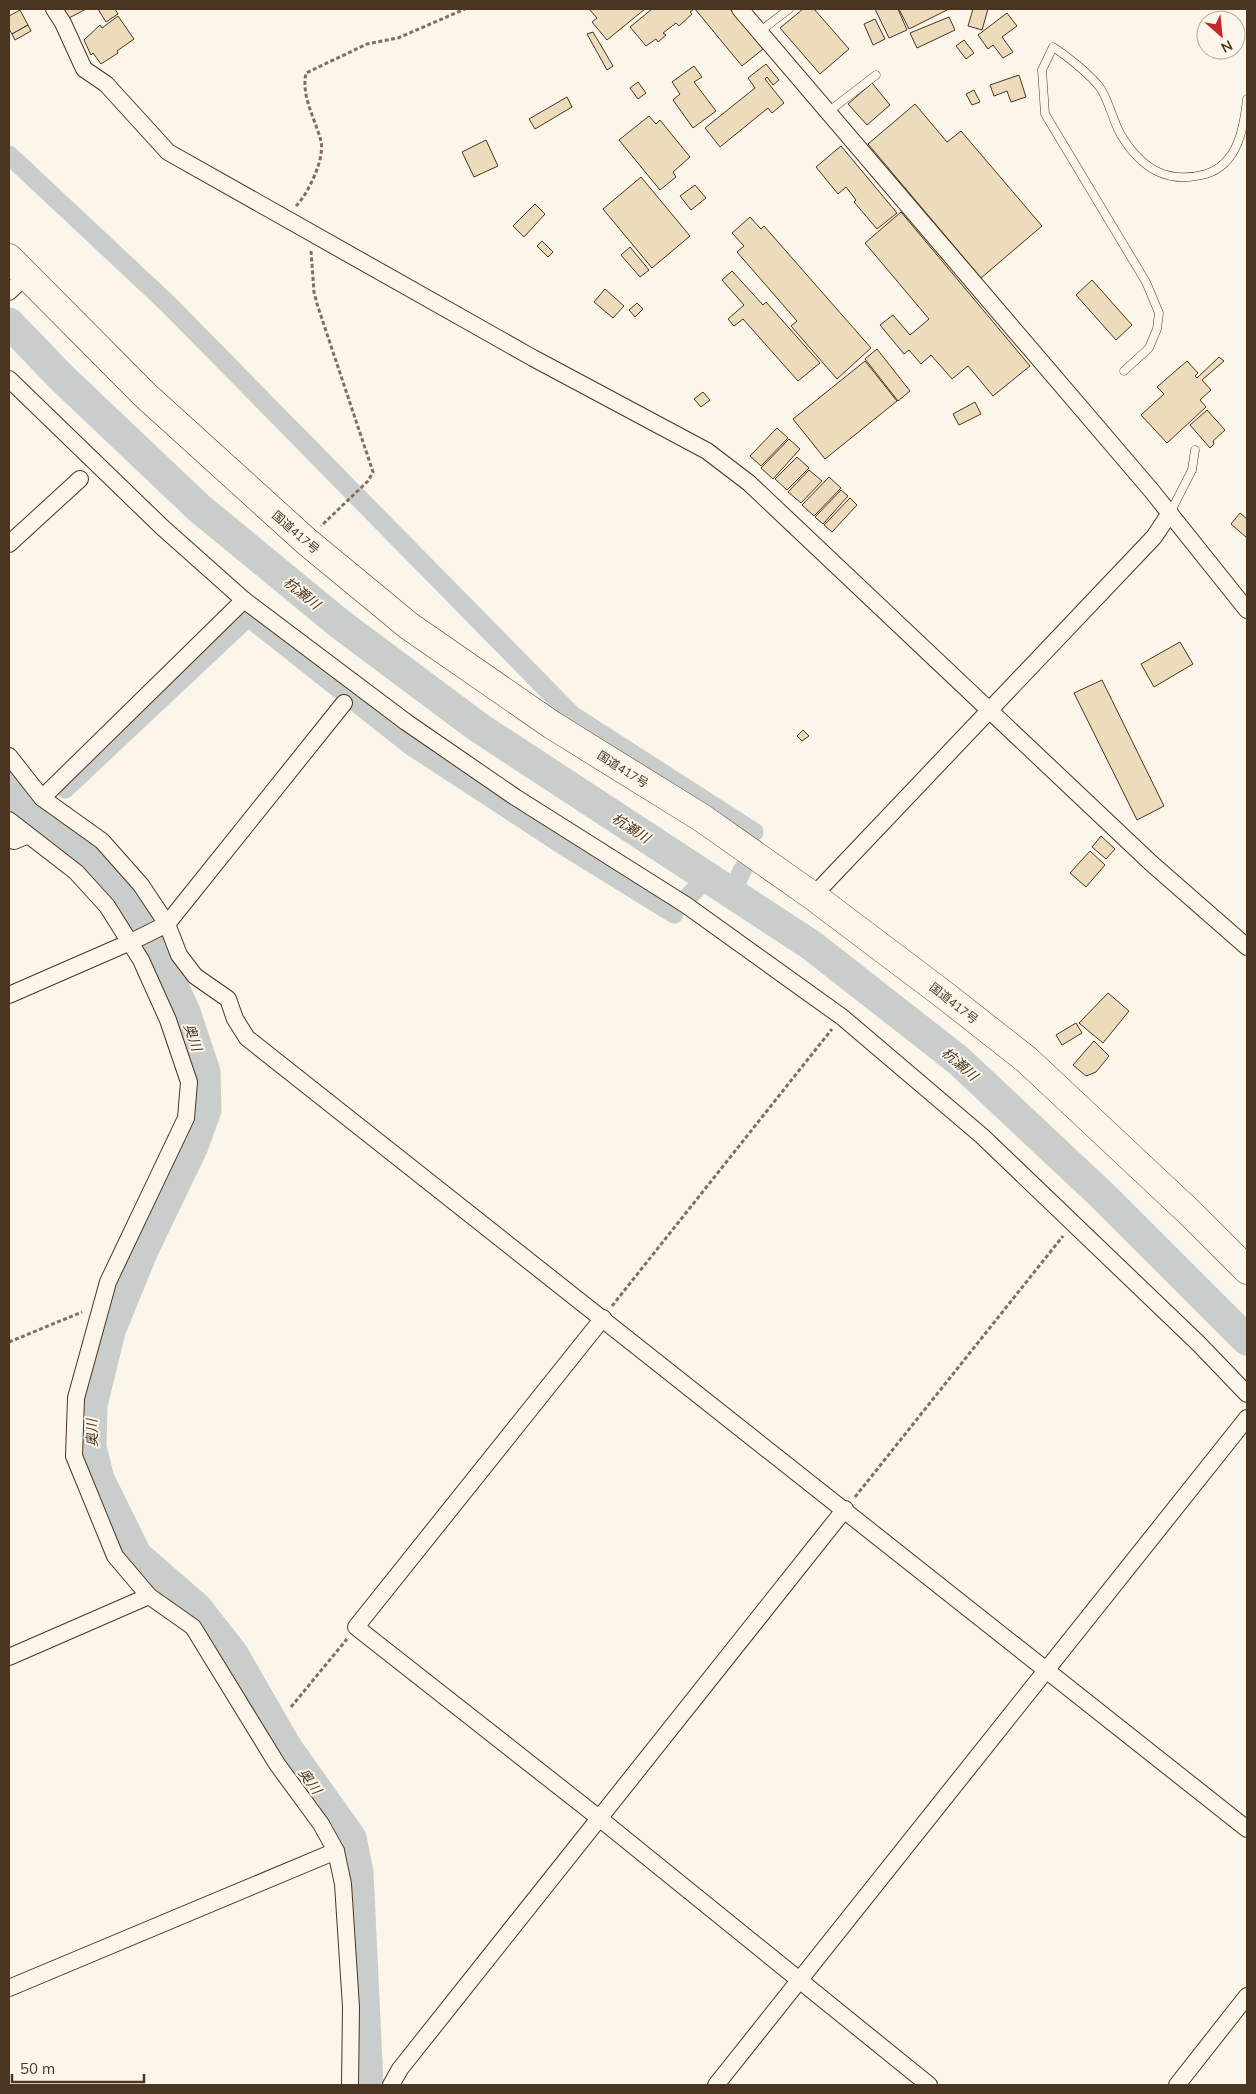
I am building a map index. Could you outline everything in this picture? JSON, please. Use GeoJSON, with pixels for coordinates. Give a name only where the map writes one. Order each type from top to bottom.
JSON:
{"type":"FeatureCollection","features":[{"type":"Feature","properties":{"kind":"highway","name":"国道417号"},"geometry":{"type":"LineString","coordinates":[[16,277],[306,541],[433,642],[552,725],[702,818],[813,896],[1027,1060],[1189,1212],[1247,1270]]}},
{"type":"Feature","properties":{"kind":"street"},"geometry":{"type":"LineString","coordinates":[[54,9],[63,23],[84,69],[106,84],[168,152],[533,358],[707,451],[749,483],[1151,862],[1247,947]]}},
{"type":"Feature","properties":{"kind":"street"},"geometry":{"type":"LineString","coordinates":[[740,9],[1170,513],[1247,610]]}},
{"type":"Feature","properties":{"kind":"street"},"geometry":{"type":"LineString","coordinates":[[9,379],[162,527],[244,600],[406,722],[515,797],[686,905],[842,1017],[982,1136],[1199,1344],[1247,1394]]}},
{"type":"Feature","properties":{"kind":"street"},"geometry":{"type":"LineString","coordinates":[[9,544],[80,479]]}},
{"type":"Feature","properties":{"kind":"street"},"geometry":{"type":"LineString","coordinates":[[813,896],[1154,537],[1170,513]]}},
{"type":"Feature","properties":{"kind":"street"},"geometry":{"type":"LineString","coordinates":[[42,798],[244,600]]}},
{"type":"Feature","properties":{"kind":"street"},"geometry":{"type":"LineString","coordinates":[[9,995],[133,941],[167,924],[344,703]]}},
{"type":"Feature","properties":{"kind":"street"},"geometry":{"type":"LineString","coordinates":[[9,756],[42,798],[102,841],[141,884],[167,924],[179,955],[195,976],[228,999],[235,1019],[247,1038],[1247,1828]]}},
{"type":"Feature","properties":{"kind":"street"},"geometry":{"type":"LineString","coordinates":[[9,820],[26,836],[76,872],[107,906],[133,941],[168,1020],[189,1082],[186,1118],[108,1282],[76,1398],[74,1456],[115,1556],[149,1596],[193,1627],[277,1764],[321,1824],[336,1851],[343,1884],[350,1998],[350,2085]]}},
{"type":"Feature","properties":{"kind":"street"},"geometry":{"type":"LineString","coordinates":[[9,837],[14,841],[26,836]]}},
{"type":"Feature","properties":{"kind":"street"},"geometry":{"type":"LineString","coordinates":[[603,1318],[356,1627],[599,1818],[929,2085]]}},
{"type":"Feature","properties":{"kind":"street"},"geometry":{"type":"LineString","coordinates":[[716,2085],[1247,1418]]}},
{"type":"Feature","properties":{"kind":"street"},"geometry":{"type":"LineString","coordinates":[[391,2085],[400,2069],[845,1509]]}},
{"type":"Feature","properties":{"kind":"street"},"geometry":{"type":"LineString","coordinates":[[9,1657],[149,1596]]}},
{"type":"Feature","properties":{"kind":"street"},"geometry":{"type":"LineString","coordinates":[[9,1988],[336,1851]]}},
{"type":"Feature","properties":{"kind":"street"},"geometry":{"type":"LineString","coordinates":[[1177,2085],[1247,1996]]}},
{"type":"Feature","properties":{"kind":"lane"},"geometry":{"type":"LineString","coordinates":[[759,32],[789,9]]}},
{"type":"Feature","properties":{"kind":"lane"},"geometry":{"type":"LineString","coordinates":[[1124,371],[1148,348],[1157,329],[1159,313],[1146,282],[1045,114],[1042,70],[1053,47],[1063,53],[1100,87],[1111,107],[1120,133],[1148,167],[1162,175],[1193,177],[1211,172],[1228,159],[1240,142],[1244,127],[1247,99]]}},
{"type":"Feature","properties":{"kind":"lane"},"geometry":{"type":"LineString","coordinates":[[828,112],[876,75]]}},
{"type":"Feature","properties":{"kind":"lane"},"geometry":{"type":"LineString","coordinates":[[1170,513],[1192,470],[1195,450]]}},
{"type":"Feature","properties":{"kind":"path"},"geometry":{"type":"LineString","coordinates":[[282,216],[300,202],[310,188],[322,144],[303,87],[306,73],[367,44],[398,38],[465,9]]}},
{"type":"Feature","properties":{"kind":"path"},"geometry":{"type":"LineString","coordinates":[[306,541],[368,481],[373,472],[314,292],[311,233]]}},
{"type":"Feature","properties":{"kind":"path"},"geometry":{"type":"LineString","coordinates":[[603,1318],[842,1017]]}},
{"type":"Feature","properties":{"kind":"path"},"geometry":{"type":"LineString","coordinates":[[845,1509],[1073,1224]]}},
{"type":"Feature","properties":{"kind":"path"},"geometry":{"type":"LineString","coordinates":[[9,1342],[102,1304]]}},
{"type":"Feature","properties":{"kind":"path"},"geometry":{"type":"LineString","coordinates":[[291,1707],[356,1627]]}},
{"type":"Feature","properties":{"kind":"building"},"geometry":{"type":"Polygon","coordinates":[[[64,9],[86,9],[69,18],[64,9]]]}},
{"type":"Feature","properties":{"kind":"building"},"geometry":{"type":"Polygon","coordinates":[[[98,9],[115,9],[118,14],[106,22],[98,9]]]}},
{"type":"Feature","properties":{"kind":"building"},"geometry":{"type":"Polygon","coordinates":[[[589,9],[645,9],[607,40],[592,22],[597,18],[589,9]]]}},
{"type":"Feature","properties":{"kind":"building"},"geometry":{"type":"Polygon","coordinates":[[[652,9],[694,9],[690,12],[692,14],[679,26],[676,23],[663,33],[666,35],[658,42],[656,39],[646,46],[630,27],[652,9]]]}},
{"type":"Feature","properties":{"kind":"building"},"geometry":{"type":"Polygon","coordinates":[[[695,9],[730,9],[763,49],[742,66],[695,9]]]}},
{"type":"Feature","properties":{"kind":"building"},"geometry":{"type":"Polygon","coordinates":[[[803,9],[814,9],[849,49],[820,74],[780,28],[803,9]]]}},
{"type":"Feature","properties":{"kind":"building"},"geometry":{"type":"Polygon","coordinates":[[[875,9],[898,9],[907,30],[889,38],[875,9]]]}},
{"type":"Feature","properties":{"kind":"building"},"geometry":{"type":"Polygon","coordinates":[[[899,9],[946,9],[947,10],[909,29],[899,9]]]}},
{"type":"Feature","properties":{"kind":"building"},"geometry":{"type":"Polygon","coordinates":[[[973,9],[988,9],[982,30],[968,26],[973,9]]]}},
{"type":"Feature","properties":{"kind":"building"},"geometry":{"type":"Polygon","coordinates":[[[20,10],[28,25],[12,34],[9,29],[9,16],[20,10]]]}},
{"type":"Feature","properties":{"kind":"building"},"geometry":{"type":"Polygon","coordinates":[[[1007,13],[1017,26],[1002,37],[1013,52],[1003,58],[993,45],[988,49],[978,35],[1007,13]]]}},
{"type":"Feature","properties":{"kind":"building"},"geometry":{"type":"Polygon","coordinates":[[[118,16],[134,39],[101,64],[93,53],[91,55],[84,40],[100,25],[102,28],[118,16]]]}},
{"type":"Feature","properties":{"kind":"building"},"geometry":{"type":"Polygon","coordinates":[[[949,17],[955,30],[917,48],[910,33],[949,17]]]}},
{"type":"Feature","properties":{"kind":"building"},"geometry":{"type":"Polygon","coordinates":[[[875,19],[885,39],[873,45],[864,24],[875,19]]]}},
{"type":"Feature","properties":{"kind":"building"},"geometry":{"type":"Polygon","coordinates":[[[28,25],[31,31],[15,40],[12,34],[28,25]]]}},
{"type":"Feature","properties":{"kind":"building"},"geometry":{"type":"Polygon","coordinates":[[[593,32],[613,66],[607,70],[587,34],[593,32]]]}},
{"type":"Feature","properties":{"kind":"building"},"geometry":{"type":"Polygon","coordinates":[[[964,40],[974,53],[966,59],[956,46],[964,40]]]}},
{"type":"Feature","properties":{"kind":"building"},"geometry":{"type":"Polygon","coordinates":[[[766,64],[779,80],[773,85],[767,77],[765,79],[784,103],[772,113],[768,108],[720,147],[705,128],[755,88],[748,78],[766,64]]]}},
{"type":"Feature","properties":{"kind":"building"},"geometry":{"type":"Polygon","coordinates":[[[694,66],[702,77],[694,82],[716,111],[693,128],[673,100],[680,94],[672,82],[694,66]]]}},
{"type":"Feature","properties":{"kind":"building"},"geometry":{"type":"Polygon","coordinates":[[[1019,75],[1026,97],[1011,102],[1007,91],[994,96],[990,85],[1019,75]]]}},
{"type":"Feature","properties":{"kind":"building"},"geometry":{"type":"Polygon","coordinates":[[[638,82],[646,93],[638,99],[630,88],[638,82]]]}},
{"type":"Feature","properties":{"kind":"building"},"geometry":{"type":"Polygon","coordinates":[[[872,83],[890,105],[867,125],[848,104],[872,83]]]}},
{"type":"Feature","properties":{"kind":"building"},"geometry":{"type":"Polygon","coordinates":[[[974,90],[980,102],[972,105],[966,94],[974,90]]]}},
{"type":"Feature","properties":{"kind":"building"},"geometry":{"type":"Polygon","coordinates":[[[567,97],[572,107],[535,129],[529,119],[567,97]]]}},
{"type":"Feature","properties":{"kind":"building"},"geometry":{"type":"Polygon","coordinates":[[[915,104],[947,142],[961,131],[1042,226],[981,278],[868,144],[915,104]]]}},
{"type":"Feature","properties":{"kind":"building"},"geometry":{"type":"Polygon","coordinates":[[[649,116],[656,124],[660,120],[690,157],[673,172],[676,177],[660,190],[619,140],[649,116]]]}},
{"type":"Feature","properties":{"kind":"building"},"geometry":{"type":"Polygon","coordinates":[[[486,140],[498,166],[474,177],[462,152],[486,140]]]}},
{"type":"Feature","properties":{"kind":"building"},"geometry":{"type":"Polygon","coordinates":[[[841,146],[897,213],[877,229],[854,202],[856,200],[846,187],[838,194],[816,167],[841,146]]]}},
{"type":"Feature","properties":{"kind":"building"},"geometry":{"type":"Polygon","coordinates":[[[641,177],[690,236],[652,268],[603,209],[641,177]]]}},
{"type":"Feature","properties":{"kind":"building"},"geometry":{"type":"Polygon","coordinates":[[[695,185],[706,198],[691,210],[680,196],[695,185]]]}},
{"type":"Feature","properties":{"kind":"building"},"geometry":{"type":"Polygon","coordinates":[[[535,204],[545,214],[524,237],[513,226],[535,204]]]}},
{"type":"Feature","properties":{"kind":"building"},"geometry":{"type":"Polygon","coordinates":[[[901,212],[1030,366],[993,396],[968,366],[952,379],[931,355],[921,364],[909,350],[904,354],[880,325],[893,315],[910,335],[929,319],[865,243],[901,212]]]}},
{"type":"Feature","properties":{"kind":"building"},"geometry":{"type":"Polygon","coordinates":[[[750,217],[761,229],[764,226],[871,348],[837,379],[791,326],[797,321],[737,252],[744,246],[732,233],[750,217]]]}},
{"type":"Feature","properties":{"kind":"building"},"geometry":{"type":"Polygon","coordinates":[[[542,241],[553,252],[548,257],[537,246],[542,241]]]}},
{"type":"Feature","properties":{"kind":"building"},"geometry":{"type":"Polygon","coordinates":[[[630,247],[649,270],[640,277],[621,255],[630,247]]]}},
{"type":"Feature","properties":{"kind":"building"},"geometry":{"type":"Polygon","coordinates":[[[732,271],[763,305],[766,302],[820,363],[798,381],[743,319],[734,326],[728,319],[744,305],[722,280],[732,271]]]}},
{"type":"Feature","properties":{"kind":"building"},"geometry":{"type":"Polygon","coordinates":[[[1092,280],[1132,325],[1116,340],[1076,295],[1092,280]]]}},
{"type":"Feature","properties":{"kind":"building"},"geometry":{"type":"Polygon","coordinates":[[[605,289],[624,306],[613,318],[594,302],[605,289]]]}},
{"type":"Feature","properties":{"kind":"building"},"geometry":{"type":"Polygon","coordinates":[[[637,303],[643,309],[635,317],[629,310],[637,303]]]}},
{"type":"Feature","properties":{"kind":"building"},"geometry":{"type":"Polygon","coordinates":[[[877,349],[910,391],[898,401],[865,359],[877,349]]]}},
{"type":"Feature","properties":{"kind":"building"},"geometry":{"type":"Polygon","coordinates":[[[1219,357],[1224,361],[1202,380],[1211,390],[1200,400],[1206,407],[1167,443],[1141,415],[1164,394],[1157,387],[1187,361],[1198,373],[1195,376],[1197,378],[1219,357]]]}},
{"type":"Feature","properties":{"kind":"building"},"geometry":{"type":"Polygon","coordinates":[[[865,361],[897,401],[825,459],[793,419],[865,361]]]}},
{"type":"Feature","properties":{"kind":"building"},"geometry":{"type":"Polygon","coordinates":[[[703,392],[710,400],[701,407],[694,399],[703,392]]]}},
{"type":"Feature","properties":{"kind":"building"},"geometry":{"type":"Polygon","coordinates":[[[975,402],[981,414],[959,425],[953,414],[975,402]]]}},
{"type":"Feature","properties":{"kind":"building"},"geometry":{"type":"Polygon","coordinates":[[[1207,410],[1225,430],[1213,441],[1214,444],[1210,448],[1190,425],[1207,410]]]}},
{"type":"Feature","properties":{"kind":"building"},"geometry":{"type":"Polygon","coordinates":[[[777,428],[788,438],[761,466],[750,456],[777,428]]]}},
{"type":"Feature","properties":{"kind":"building"},"geometry":{"type":"Polygon","coordinates":[[[789,439],[800,449],[773,479],[761,468],[789,439]]]}},
{"type":"Feature","properties":{"kind":"building"},"geometry":{"type":"Polygon","coordinates":[[[797,457],[809,468],[787,490],[775,479],[797,457]]]}},
{"type":"Feature","properties":{"kind":"building"},"geometry":{"type":"Polygon","coordinates":[[[809,470],[822,481],[801,503],[788,492],[809,470]]]}},
{"type":"Feature","properties":{"kind":"building"},"geometry":{"type":"Polygon","coordinates":[[[829,477],[841,488],[814,516],[802,505],[829,477]]]}},
{"type":"Feature","properties":{"kind":"building"},"geometry":{"type":"Polygon","coordinates":[[[841,490],[848,496],[823,524],[815,517],[841,490]]]}},
{"type":"Feature","properties":{"kind":"building"},"geometry":{"type":"Polygon","coordinates":[[[850,498],[857,505],[832,532],[824,525],[850,498]]]}},
{"type":"Feature","properties":{"kind":"building"},"geometry":{"type":"Polygon","coordinates":[[[1240,513],[1247,519],[1247,538],[1231,524],[1240,513]]]}},
{"type":"Feature","properties":{"kind":"building"},"geometry":{"type":"Polygon","coordinates":[[[1180,642],[1193,664],[1154,687],[1141,664],[1180,642]]]}},
{"type":"Feature","properties":{"kind":"building"},"geometry":{"type":"Polygon","coordinates":[[[1102,680],[1164,806],[1137,820],[1074,693],[1102,680]]]}},
{"type":"Feature","properties":{"kind":"building"},"geometry":{"type":"Polygon","coordinates":[[[803,730],[809,736],[802,741],[797,736],[803,730]]]}},
{"type":"Feature","properties":{"kind":"building"},"geometry":{"type":"Polygon","coordinates":[[[1101,836],[1115,849],[1106,859],[1092,847],[1101,836]]]}},
{"type":"Feature","properties":{"kind":"building"},"geometry":{"type":"Polygon","coordinates":[[[1090,851],[1105,865],[1086,887],[1070,873],[1090,851]]]}},
{"type":"Feature","properties":{"kind":"building"},"geometry":{"type":"Polygon","coordinates":[[[1108,993],[1129,1011],[1103,1043],[1079,1023],[1108,993]]]}},
{"type":"Feature","properties":{"kind":"building"},"geometry":{"type":"Polygon","coordinates":[[[1076,1023],[1082,1033],[1062,1045],[1056,1035],[1076,1023]]]}},
{"type":"Feature","properties":{"kind":"building"},"geometry":{"type":"Polygon","coordinates":[[[1094,1041],[1109,1056],[1096,1072],[1086,1076],[1073,1065],[1094,1041]]]}},
{"type":"Feature","properties":{"kind":"waterway"},"geometry":{"type":"LineString","coordinates":[[9,155],[168,304],[572,715],[754,832]]}},
{"type":"Feature","properties":{"kind":"waterway","name":"杭瀬川"},"geometry":{"type":"LineString","coordinates":[[9,323],[62,378],[199,508],[340,624],[478,727],[811,945],[958,1060],[1105,1198],[1247,1340]]}},
{"type":"Feature","properties":{"kind":"waterway"},"geometry":{"type":"LineString","coordinates":[[65,789],[248,617],[411,746],[567,848],[674,914]]}},
{"type":"Feature","properties":{"kind":"waterway","name":"奥川"},"geometry":{"type":"LineString","coordinates":[[9,787],[17,797],[77,843],[127,893],[152,940],[185,1012],[205,1072],[206,1110],[193,1146],[143,1250],[110,1331],[92,1405],[91,1447],[99,1479],[137,1556],[197,1608],[233,1654],[287,1748],[351,1838],[358,1872],[368,2085]]}},
{"type":"Feature","properties":{"kind":"waterway"},"geometry":{"type":"LineString","coordinates":[[732,892],[743,869]]}},
{"type":"Feature","properties":{"kind":"waterway"},"geometry":{"type":"LineString","coordinates":[[688,897],[708,877]]}}]}
